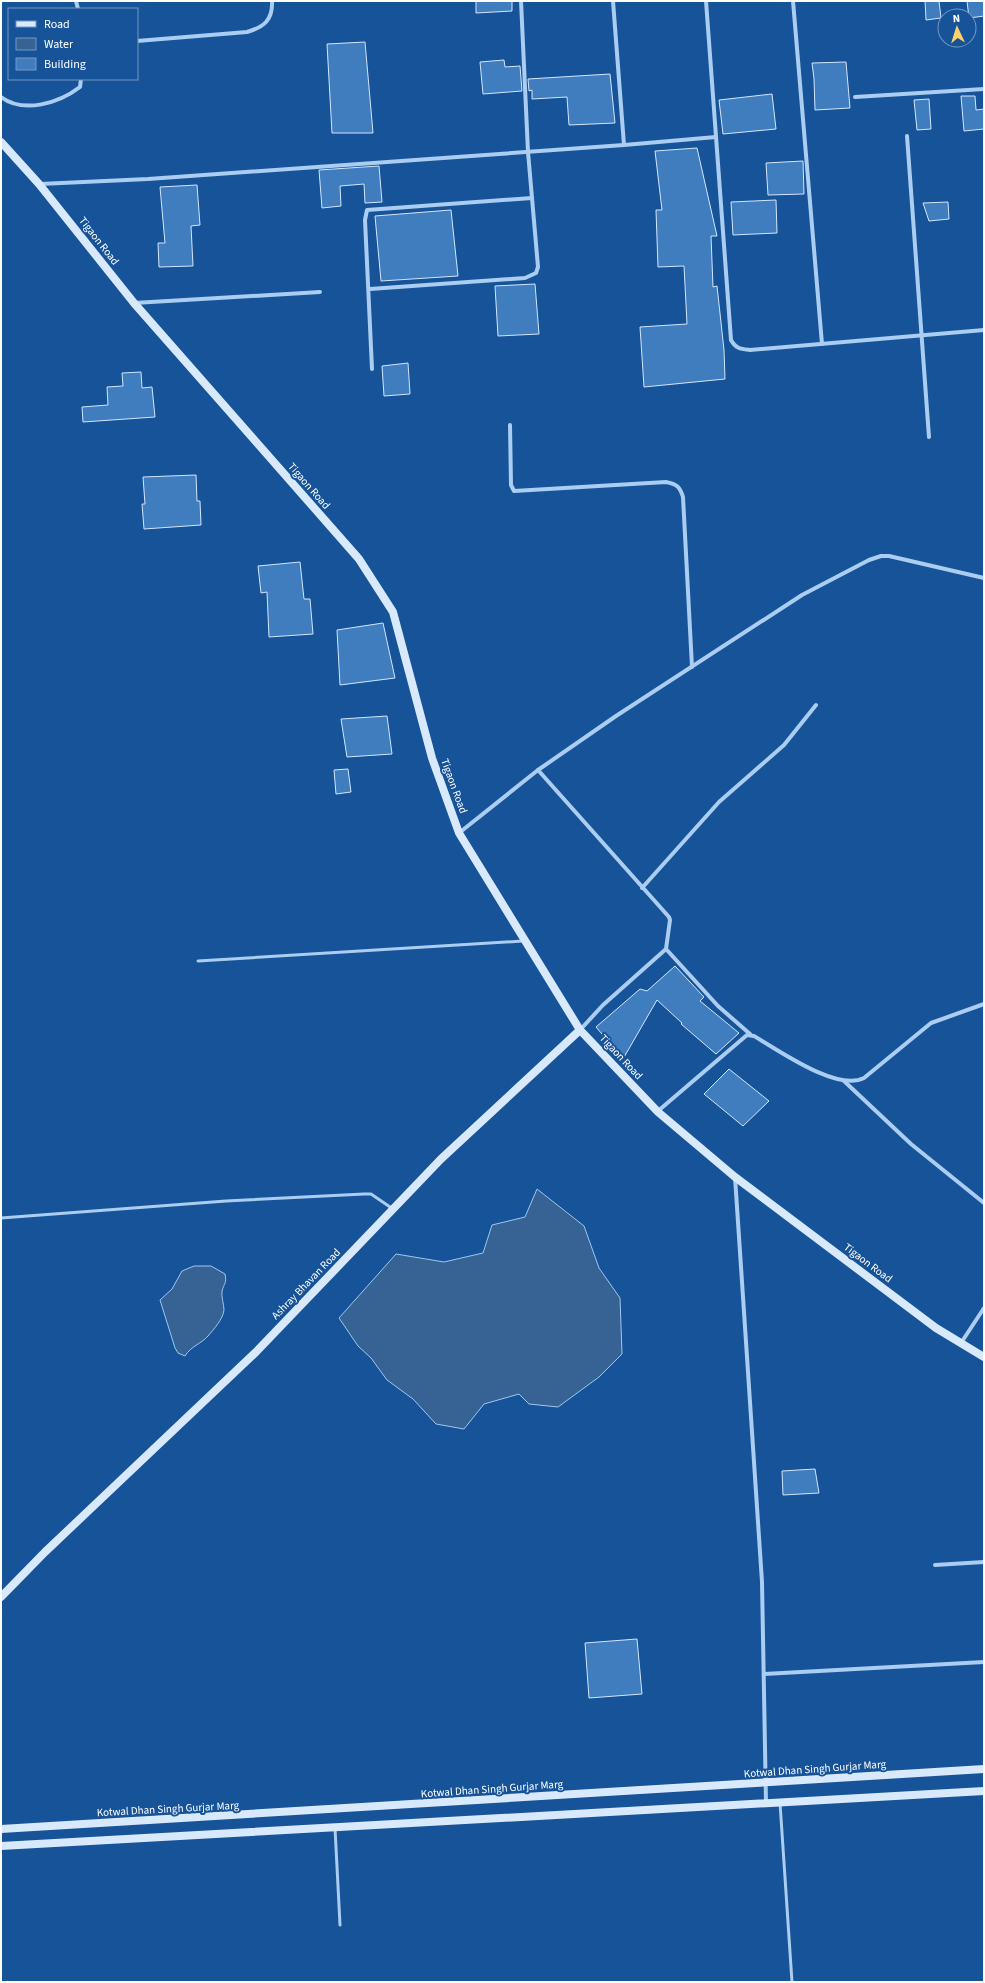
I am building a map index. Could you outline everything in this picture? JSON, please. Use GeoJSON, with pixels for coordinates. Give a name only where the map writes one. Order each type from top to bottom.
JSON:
{"type":"FeatureCollection","features":[{"type":"Feature","properties":{"kind":"street"},"geometry":{"type":"LineString","coordinates":[[138,41],[247,32],[262,27],[270,18],[272,1]]}},
{"type":"Feature","properties":{"kind":"street"},"geometry":{"type":"LineString","coordinates":[[370,289],[531,276],[536,273],[538,267],[528,152],[521,1]]}},
{"type":"Feature","properties":{"kind":"street"},"geometry":{"type":"LineString","coordinates":[[613,1],[624,145]]}},
{"type":"Feature","properties":{"kind":"street"},"geometry":{"type":"LineString","coordinates":[[706,1],[731,340],[735,346],[740,349],[750,350],[984,330]]}},
{"type":"Feature","properties":{"kind":"street"},"geometry":{"type":"LineString","coordinates":[[794,1],[822,344]]}},
{"type":"Feature","properties":{"kind":"street"},"geometry":{"type":"LineString","coordinates":[[1,97],[9,103],[27,106],[47,103],[68,96],[80,87],[81,80]]}},
{"type":"Feature","properties":{"kind":"street"},"geometry":{"type":"LineString","coordinates":[[855,97],[984,89]]}},
{"type":"Feature","properties":{"kind":"street"},"geometry":{"type":"LineString","coordinates":[[907,136],[929,437]]}},
{"type":"Feature","properties":{"kind":"street"},"geometry":{"type":"LineString","coordinates":[[40,184],[148,179],[716,137]]}},
{"type":"Feature","properties":{"kind":"street","name":"Tigaon Road"},"geometry":{"type":"LineString","coordinates":[[1,142],[40,184],[134,303],[359,559],[393,612],[432,758],[459,833],[527,941],[580,1030],[658,1112],[735,1177],[936,1328],[984,1357]]}},
{"type":"Feature","properties":{"kind":"street"},"geometry":{"type":"LineString","coordinates":[[372,369],[370,289],[365,220],[367,210],[532,198]]}},
{"type":"Feature","properties":{"kind":"street"},"geometry":{"type":"LineString","coordinates":[[134,303],[320,292]]}},
{"type":"Feature","properties":{"kind":"street"},"geometry":{"type":"LineString","coordinates":[[510,425],[511,485],[514,491],[666,482],[674,483],[680,488],[683,497],[692,667]]}},
{"type":"Feature","properties":{"kind":"street"},"geometry":{"type":"LineString","coordinates":[[459,833],[538,770],[616,716],[802,595],[875,557],[889,556],[984,578]]}},
{"type":"Feature","properties":{"kind":"street"},"geometry":{"type":"LineString","coordinates":[[642,888],[719,802],[784,745],[816,704]]}},
{"type":"Feature","properties":{"kind":"street"},"geometry":{"type":"LineString","coordinates":[[538,770],[669,917],[670,925],[666,949],[603,1005],[580,1030]]}},
{"type":"Feature","properties":{"kind":"street"},"geometry":{"type":"LineString","coordinates":[[666,949],[714,1002],[750,1034],[812,1069],[843,1081],[854,1082],[864,1078],[930,1023],[984,1004]]}},
{"type":"Feature","properties":{"kind":"street","name":"Ashray Bhavan Road"},"geometry":{"type":"LineString","coordinates":[[1,1597],[45,1552],[256,1352],[441,1159],[580,1030]]}},
{"type":"Feature","properties":{"kind":"street"},"geometry":{"type":"LineString","coordinates":[[658,1112],[720,1060],[744,1036],[750,1034]]}},
{"type":"Feature","properties":{"kind":"street"},"geometry":{"type":"LineString","coordinates":[[843,1081],[911,1144],[984,1204]]}},
{"type":"Feature","properties":{"kind":"street"},"geometry":{"type":"LineString","coordinates":[[735,1177],[762,1582],[766,1804]]}},
{"type":"Feature","properties":{"kind":"street"},"geometry":{"type":"LineString","coordinates":[[961,1343],[984,1308]]}},
{"type":"Feature","properties":{"kind":"street"},"geometry":{"type":"LineString","coordinates":[[935,1565],[984,1562]]}},
{"type":"Feature","properties":{"kind":"street"},"geometry":{"type":"LineString","coordinates":[[764,1674],[984,1662]]}},
{"type":"Feature","properties":{"kind":"street","name":"Kotwal Dhan Singh Gurjar Marg"},"geometry":{"type":"LineString","coordinates":[[1,1829],[984,1769]]}},
{"type":"Feature","properties":{"kind":"street"},"geometry":{"type":"LineString","coordinates":[[1,1846],[984,1791]]}},
{"type":"Feature","properties":{"kind":"lane"},"geometry":{"type":"LineString","coordinates":[[198,961],[527,941]]}},
{"type":"Feature","properties":{"kind":"lane"},"geometry":{"type":"LineString","coordinates":[[1,1218],[226,1201],[368,1194],[393,1209]]}},
{"type":"Feature","properties":{"kind":"lane"},"geometry":{"type":"LineString","coordinates":[[780,1803],[792,1982]]}},
{"type":"Feature","properties":{"kind":"lane"},"geometry":{"type":"LineString","coordinates":[[335,1828],[340,1925]]}},
{"type":"Feature","properties":{"kind":"water"},"geometry":{"type":"Polygon","coordinates":[[[537,1189],[584,1226],[599,1268],[620,1298],[622,1354],[599,1377],[558,1407],[529,1404],[519,1394],[484,1404],[464,1429],[436,1424],[413,1399],[387,1380],[371,1358],[358,1346],[339,1318],[396,1254],[444,1262],[483,1253],[492,1225],[525,1217],[537,1189]]]}},
{"type":"Feature","properties":{"kind":"water"},"geometry":{"type":"Polygon","coordinates":[[[194,1266],[211,1266],[225,1274],[226,1277],[222,1293],[224,1310],[220,1320],[205,1339],[190,1350],[185,1356],[178,1353],[175,1348],[160,1300],[172,1289],[182,1271],[194,1266]]]}},
{"type":"Feature","properties":{"kind":"building"},"geometry":{"type":"Polygon","coordinates":[[[476,1],[512,1],[512,11],[476,13],[476,1]]]}},
{"type":"Feature","properties":{"kind":"building"},"geometry":{"type":"Polygon","coordinates":[[[925,1],[939,1],[940,8],[937,8],[937,19],[926,20],[925,1]]]}},
{"type":"Feature","properties":{"kind":"building"},"geometry":{"type":"Polygon","coordinates":[[[967,1],[984,1],[984,16],[977,17],[977,8],[968,8],[967,1]]]}},
{"type":"Feature","properties":{"kind":"building"},"geometry":{"type":"Polygon","coordinates":[[[365,42],[373,133],[332,133],[327,44],[365,42]]]}},
{"type":"Feature","properties":{"kind":"building"},"geometry":{"type":"Polygon","coordinates":[[[504,60],[505,67],[520,66],[522,91],[483,94],[480,62],[504,60]]]}},
{"type":"Feature","properties":{"kind":"building"},"geometry":{"type":"Polygon","coordinates":[[[846,62],[850,108],[815,110],[812,63],[846,62]]]}},
{"type":"Feature","properties":{"kind":"building"},"geometry":{"type":"Polygon","coordinates":[[[610,74],[615,123],[569,125],[567,97],[532,99],[532,90],[529,91],[528,79],[610,74]]]}},
{"type":"Feature","properties":{"kind":"building"},"geometry":{"type":"Polygon","coordinates":[[[772,94],[776,129],[723,134],[719,100],[772,94]]]}},
{"type":"Feature","properties":{"kind":"building"},"geometry":{"type":"Polygon","coordinates":[[[961,96],[975,96],[976,110],[984,109],[984,129],[964,131],[961,96]]]}},
{"type":"Feature","properties":{"kind":"building"},"geometry":{"type":"Polygon","coordinates":[[[929,99],[931,129],[917,130],[914,100],[929,99]]]}},
{"type":"Feature","properties":{"kind":"building"},"geometry":{"type":"Polygon","coordinates":[[[697,148],[717,236],[711,236],[713,287],[717,286],[724,350],[725,379],[644,387],[640,327],[687,324],[684,266],[658,267],[656,210],[662,210],[655,151],[697,148]]]}},
{"type":"Feature","properties":{"kind":"building"},"geometry":{"type":"Polygon","coordinates":[[[803,161],[804,194],[768,195],[766,163],[803,161]]]}},
{"type":"Feature","properties":{"kind":"building"},"geometry":{"type":"Polygon","coordinates":[[[379,166],[382,202],[365,203],[364,184],[340,186],[341,206],[322,208],[319,170],[379,166]]]}},
{"type":"Feature","properties":{"kind":"building"},"geometry":{"type":"Polygon","coordinates":[[[197,185],[200,225],[191,226],[193,266],[159,267],[158,243],[165,243],[160,187],[197,185]]]}},
{"type":"Feature","properties":{"kind":"building"},"geometry":{"type":"Polygon","coordinates":[[[776,200],[777,233],[733,235],[731,202],[776,200]]]}},
{"type":"Feature","properties":{"kind":"building"},"geometry":{"type":"Polygon","coordinates":[[[948,202],[949,219],[929,221],[923,203],[948,202]]]}},
{"type":"Feature","properties":{"kind":"building"},"geometry":{"type":"Polygon","coordinates":[[[451,210],[458,276],[381,281],[375,216],[451,210]]]}},
{"type":"Feature","properties":{"kind":"building"},"geometry":{"type":"Polygon","coordinates":[[[535,284],[539,334],[498,336],[495,286],[535,284]]]}},
{"type":"Feature","properties":{"kind":"building"},"geometry":{"type":"Polygon","coordinates":[[[408,363],[410,394],[384,396],[382,366],[408,363]]]}},
{"type":"Feature","properties":{"kind":"building"},"geometry":{"type":"Polygon","coordinates":[[[141,372],[142,388],[152,387],[155,417],[83,422],[82,407],[108,405],[107,387],[123,386],[122,373],[141,372]]]}},
{"type":"Feature","properties":{"kind":"building"},"geometry":{"type":"Polygon","coordinates":[[[196,475],[197,501],[200,501],[201,525],[144,529],[142,504],[145,504],[143,477],[196,475]]]}},
{"type":"Feature","properties":{"kind":"building"},"geometry":{"type":"Polygon","coordinates":[[[300,562],[304,599],[310,599],[313,634],[269,637],[267,592],[261,593],[258,566],[300,562]]]}},
{"type":"Feature","properties":{"kind":"building"},"geometry":{"type":"Polygon","coordinates":[[[383,623],[395,678],[340,685],[337,630],[383,623]]]}},
{"type":"Feature","properties":{"kind":"building"},"geometry":{"type":"Polygon","coordinates":[[[387,716],[392,754],[347,757],[341,719],[387,716]]]}},
{"type":"Feature","properties":{"kind":"building"},"geometry":{"type":"Polygon","coordinates":[[[348,769],[351,792],[336,794],[334,770],[348,769]]]}},
{"type":"Feature","properties":{"kind":"building"},"geometry":{"type":"Polygon","coordinates":[[[675,966],[704,997],[700,1001],[739,1033],[716,1054],[681,1024],[682,1023],[657,1000],[623,1059],[596,1027],[640,989],[647,991],[675,966]]]}},
{"type":"Feature","properties":{"kind":"building"},"geometry":{"type":"Polygon","coordinates":[[[729,1069],[769,1101],[743,1126],[704,1094],[729,1069]]]}},
{"type":"Feature","properties":{"kind":"building"},"geometry":{"type":"Polygon","coordinates":[[[815,1469],[819,1493],[783,1495],[782,1471],[815,1469]]]}},
{"type":"Feature","properties":{"kind":"building"},"geometry":{"type":"Polygon","coordinates":[[[637,1639],[642,1694],[589,1698],[585,1643],[637,1639]]]}}]}
